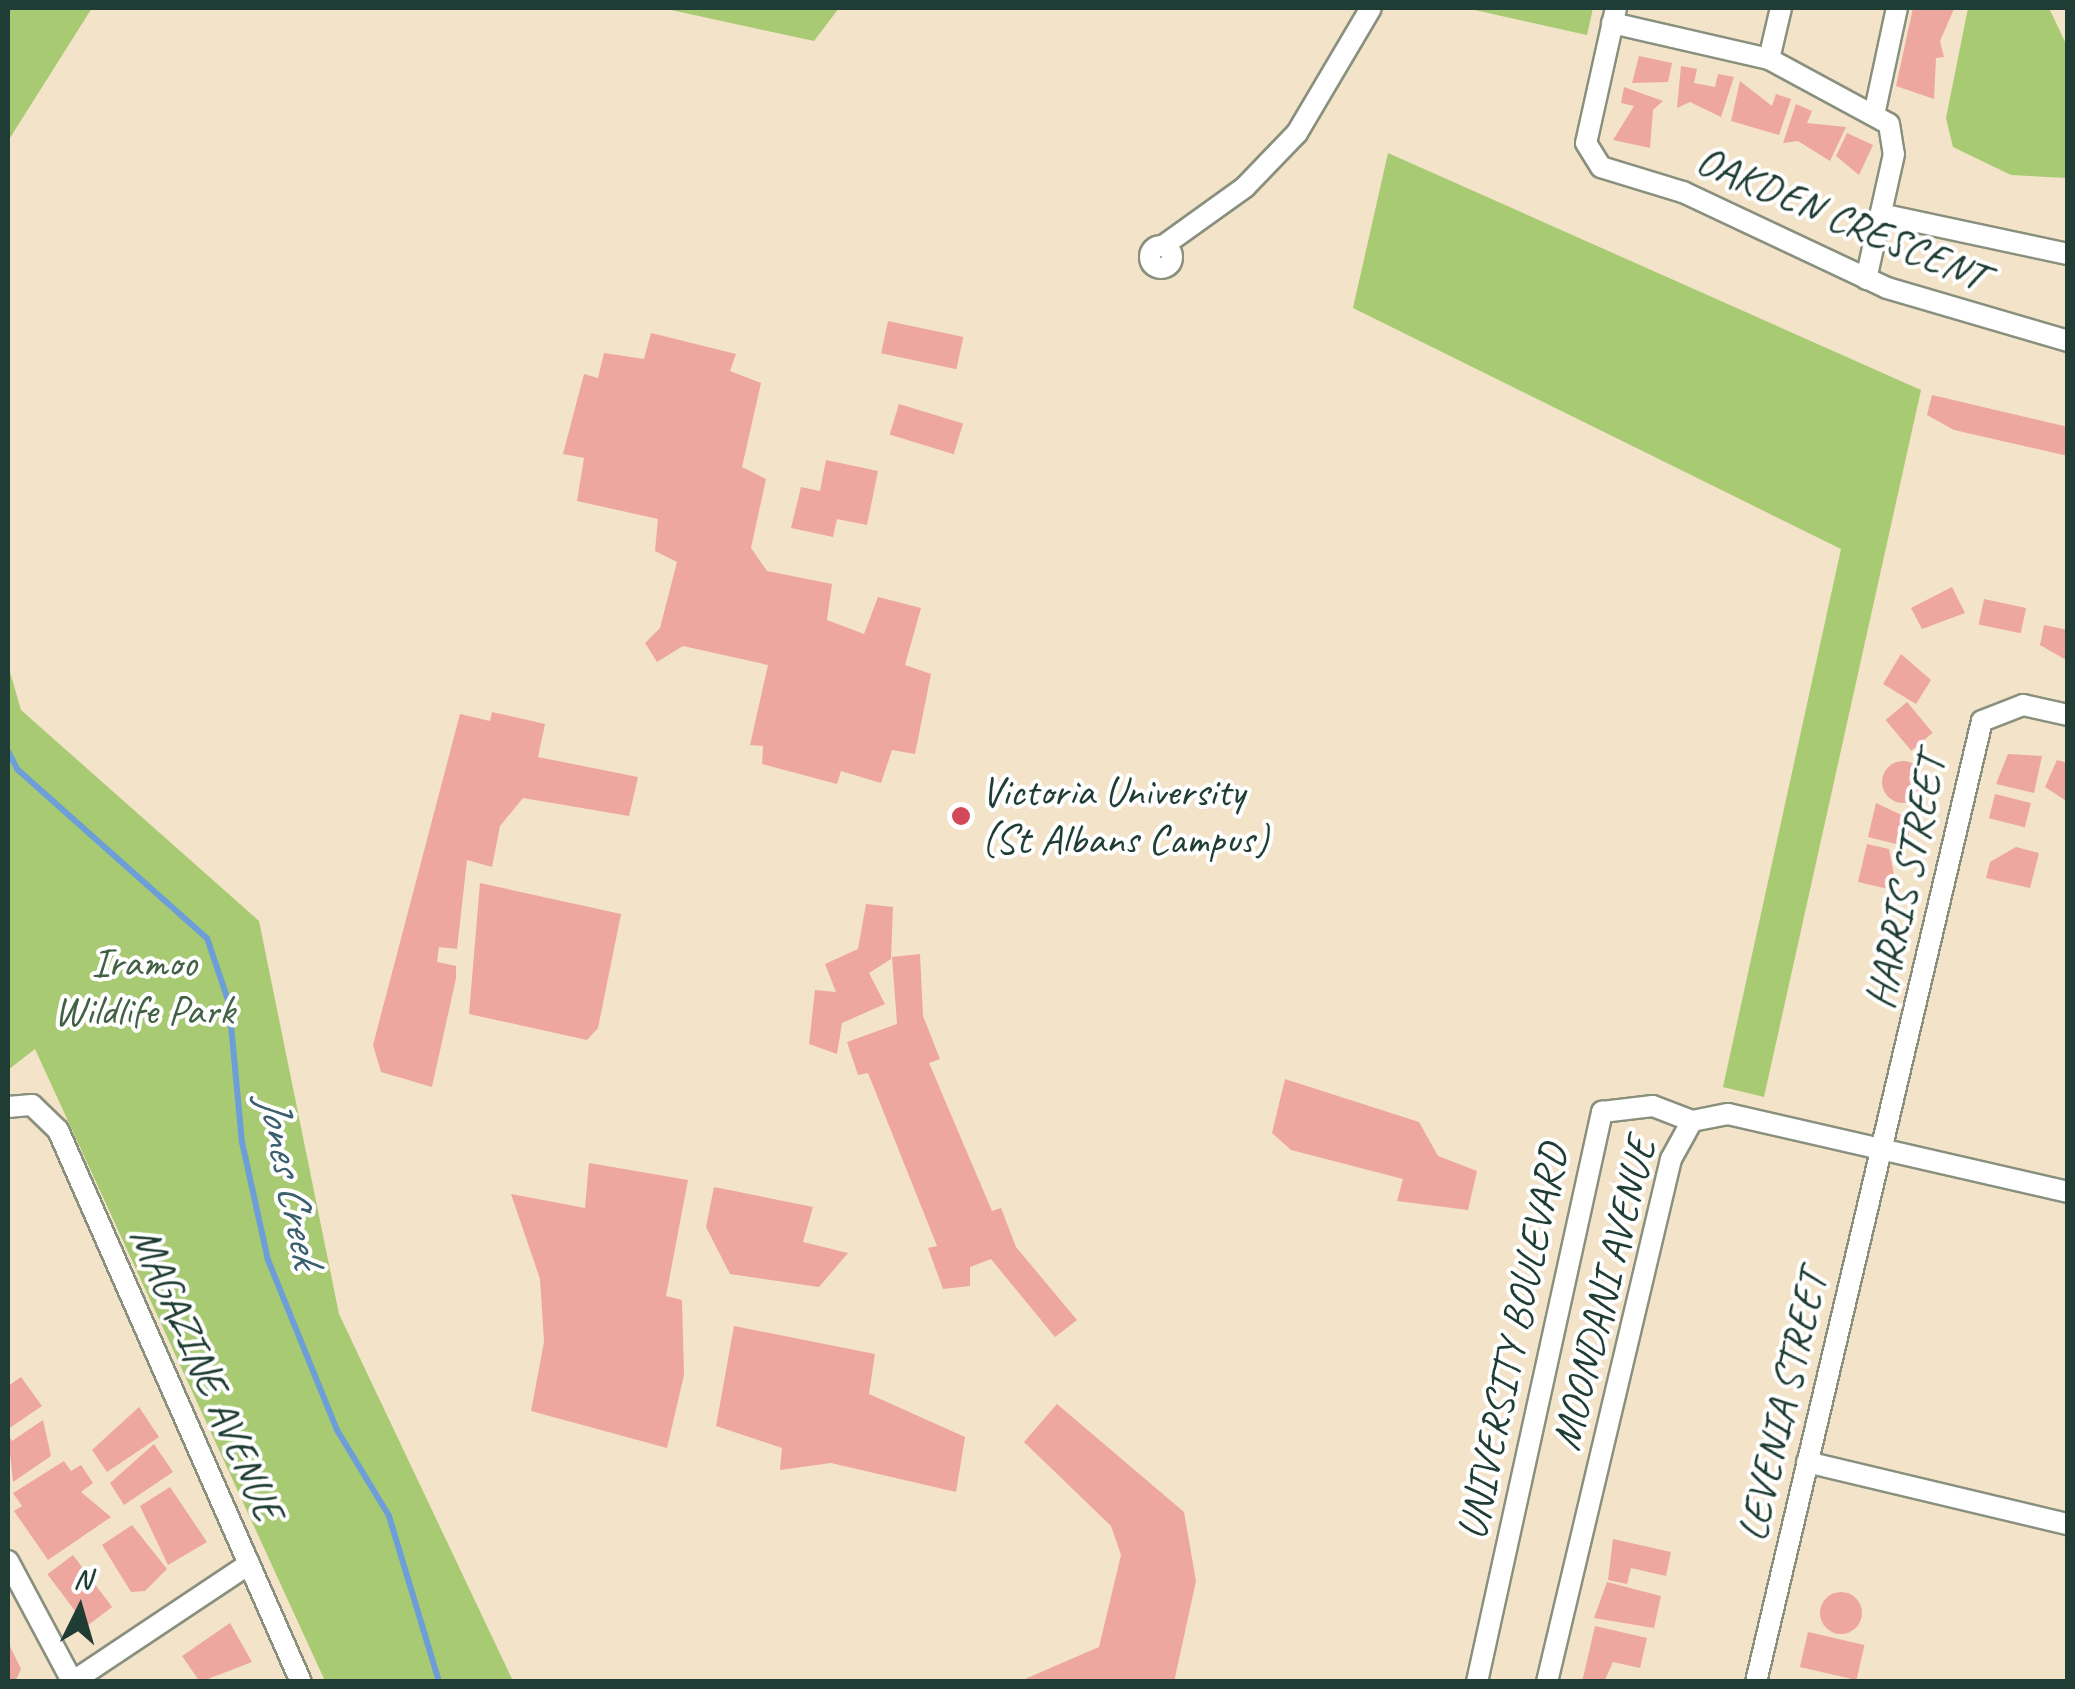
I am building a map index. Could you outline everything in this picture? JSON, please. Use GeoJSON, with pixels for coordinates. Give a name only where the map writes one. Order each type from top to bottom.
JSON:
{"type":"FeatureCollection","features":[{"type":"Feature","properties":{"kind":"street"},"geometry":{"type":"LineString","coordinates":[[1167,251],[1297,133],[1371,8]]}},
{"type":"Feature","properties":{"kind":"street"},"geometry":{"type":"LineString","coordinates":[[1769,59],[1780,8]]}},
{"type":"Feature","properties":{"kind":"street"},"geometry":{"type":"LineString","coordinates":[[1874,114],[1897,8]]}},
{"type":"Feature","properties":{"kind":"street"},"geometry":{"type":"LineString","coordinates":[[1614,15],[1769,59],[1874,114],[1896,136],[1866,279]]}},
{"type":"Feature","properties":{"kind":"street","name":"OAKDEN CRESCENT"},"geometry":{"type":"LineString","coordinates":[[1614,15],[1590,158],[1866,279],[2068,342]]}},
{"type":"Feature","properties":{"kind":"street"},"geometry":{"type":"LineString","coordinates":[[1881,214],[2068,254]]}},
{"type":"Feature","properties":{"kind":"street","name":"HARRIS STREET"},"geometry":{"type":"LineString","coordinates":[[1884,1148],[1982,721],[2022,705],[2068,715]]}},
{"type":"Feature","properties":{"kind":"street","name":"MAGAZINE AVENUE"},"geometry":{"type":"LineString","coordinates":[[8,1108],[32,1105],[58,1130],[301,1682]]}},
{"type":"Feature","properties":{"kind":"street","name":"UNIVERSITY BOULEVARD"},"geometry":{"type":"LineString","coordinates":[[1476,1682],[1602,1112],[1653,1106],[1692,1120]]}},
{"type":"Feature","properties":{"kind":"street","name":"MOONDANI AVENUE"},"geometry":{"type":"LineString","coordinates":[[1547,1682],[1671,1158],[1692,1120],[1728,1114],[2068,1192]]}},
{"type":"Feature","properties":{"kind":"street","name":"LEVENIA STREET"},"geometry":{"type":"LineString","coordinates":[[1756,1682],[1884,1148]]}},
{"type":"Feature","properties":{"kind":"street"},"geometry":{"type":"LineString","coordinates":[[1808,1462],[2068,1524]]}},
{"type":"Feature","properties":{"kind":"street"},"geometry":{"type":"LineString","coordinates":[[8,1561],[72,1681],[250,1564]]}},
{"type":"Feature","properties":{"kind":"green space"},"geometry":{"type":"Polygon","coordinates":[[[8,8],[92,8],[8,141],[8,8]]]}},
{"type":"Feature","properties":{"kind":"green space"},"geometry":{"type":"Polygon","coordinates":[[[662,8],[839,8],[814,41],[662,8]]]}},
{"type":"Feature","properties":{"kind":"green space"},"geometry":{"type":"Polygon","coordinates":[[[1466,8],[1593,8],[1587,35],[1466,8]]]}},
{"type":"Feature","properties":{"kind":"green space"},"geometry":{"type":"Polygon","coordinates":[[[1968,8],[2049,8],[2067,46],[2067,178],[2011,175],[1953,147],[1946,118],[1968,8]]]}},
{"type":"Feature","properties":{"kind":"green space"},"geometry":{"type":"Polygon","coordinates":[[[1388,153],[1921,390],[1764,1097],[1723,1087],[1841,549],[1353,308],[1388,153]]]}},
{"type":"Feature","properties":{"kind":"green space","name":"Iramoo Wildlife Park"},"geometry":{"type":"Polygon","coordinates":[[[8,665],[21,710],[259,921],[339,1314],[513,1681],[325,1681],[35,1049],[8,1070],[8,665]]]}},
{"type":"Feature","properties":{"kind":"building"},"geometry":{"type":"Polygon","coordinates":[[[1913,8],[1954,9],[1940,41],[1944,57],[1936,58],[1934,99],[1896,86],[1913,8]]]}},
{"type":"Feature","properties":{"kind":"building"},"geometry":{"type":"Polygon","coordinates":[[[1639,56],[1672,63],[1668,82],[1632,83],[1639,56]]]}},
{"type":"Feature","properties":{"kind":"building"},"geometry":{"type":"Polygon","coordinates":[[[1681,66],[1697,69],[1694,83],[1715,87],[1718,74],[1734,77],[1721,117],[1690,102],[1677,108],[1681,66]]]}},
{"type":"Feature","properties":{"kind":"building"},"geometry":{"type":"Polygon","coordinates":[[[1740,81],[1772,106],[1776,94],[1791,99],[1779,135],[1731,121],[1740,81]]]}},
{"type":"Feature","properties":{"kind":"building"},"geometry":{"type":"Polygon","coordinates":[[[1624,87],[1663,101],[1653,110],[1650,148],[1613,140],[1634,106],[1621,103],[1624,87]]]}},
{"type":"Feature","properties":{"kind":"building"},"geometry":{"type":"Polygon","coordinates":[[[1796,104],[1812,111],[1807,123],[1846,127],[1830,161],[1798,141],[1783,143],[1796,104]]]}},
{"type":"Feature","properties":{"kind":"building"},"geometry":{"type":"Polygon","coordinates":[[[1847,133],[1873,145],[1859,175],[1836,156],[1847,133]]]}},
{"type":"Feature","properties":{"kind":"building"},"geometry":{"type":"Polygon","coordinates":[[[888,321],[963,337],[956,369],[881,353],[888,321]]]}},
{"type":"Feature","properties":{"kind":"building"},"geometry":{"type":"Polygon","coordinates":[[[651,333],[736,354],[730,371],[761,383],[742,467],[766,479],[751,548],[767,571],[832,584],[827,620],[864,634],[878,597],[921,608],[905,665],[931,674],[915,754],[892,750],[881,783],[841,771],[837,784],[762,764],[763,746],[750,745],[768,665],[683,646],[657,662],[645,643],[660,628],[677,562],[655,551],[658,519],[577,501],[584,458],[563,454],[584,374],[598,378],[604,353],[644,359],[651,333]]]}},
{"type":"Feature","properties":{"kind":"building"},"geometry":{"type":"Polygon","coordinates":[[[1932,395],[2068,427],[2068,456],[1954,430],[1927,415],[1932,395]]]}},
{"type":"Feature","properties":{"kind":"building"},"geometry":{"type":"Polygon","coordinates":[[[899,404],[963,424],[954,454],[890,435],[899,404]]]}},
{"type":"Feature","properties":{"kind":"building"},"geometry":{"type":"Polygon","coordinates":[[[826,460],[878,471],[867,525],[837,519],[833,537],[791,528],[801,487],[820,491],[826,460]]]}},
{"type":"Feature","properties":{"kind":"building"},"geometry":{"type":"Polygon","coordinates":[[[1952,587],[1965,613],[1922,629],[1911,608],[1952,587]]]}},
{"type":"Feature","properties":{"kind":"building"},"geometry":{"type":"Polygon","coordinates":[[[1984,599],[2026,608],[2021,633],[1979,624],[1984,599]]]}},
{"type":"Feature","properties":{"kind":"building"},"geometry":{"type":"Polygon","coordinates":[[[2044,625],[2068,630],[2068,661],[2040,645],[2044,625]]]}},
{"type":"Feature","properties":{"kind":"building"},"geometry":{"type":"Polygon","coordinates":[[[1901,654],[1931,680],[1916,704],[1883,684],[1901,654]]]}},
{"type":"Feature","properties":{"kind":"building"},"geometry":{"type":"Polygon","coordinates":[[[1907,702],[1933,733],[1911,751],[1886,720],[1907,702]]]}},
{"type":"Feature","properties":{"kind":"building"},"geometry":{"type":"Polygon","coordinates":[[[492,712],[545,724],[538,757],[638,777],[629,816],[523,798],[500,826],[492,867],[467,860],[457,949],[439,947],[437,962],[456,966],[456,978],[432,1087],[381,1072],[373,1045],[460,714],[490,721],[492,712]]]}},
{"type":"Feature","properties":{"kind":"building"},"geometry":{"type":"Polygon","coordinates":[[[2008,754],[2042,756],[2034,793],[1996,784],[2008,754]]]}},
{"type":"Feature","properties":{"kind":"building"},"geometry":{"type":"Polygon","coordinates":[[[2057,760],[2068,763],[2068,802],[2045,787],[2057,760]]]}},
{"type":"Feature","properties":{"kind":"building"},"geometry":{"type":"Polygon","coordinates":[[[1903,761],[1918,767],[1924,782],[1918,797],[1903,803],[1888,797],[1882,782],[1888,767],[1903,761]]]}},
{"type":"Feature","properties":{"kind":"building"},"geometry":{"type":"Polygon","coordinates":[[[1995,794],[2031,803],[2025,827],[1989,818],[1995,794]]]}},
{"type":"Feature","properties":{"kind":"building"},"geometry":{"type":"Polygon","coordinates":[[[1876,803],[1910,819],[1908,847],[1868,837],[1876,803]]]}},
{"type":"Feature","properties":{"kind":"building"},"geometry":{"type":"Polygon","coordinates":[[[1867,844],[1889,849],[1897,891],[1858,882],[1867,844]]]}},
{"type":"Feature","properties":{"kind":"building"},"geometry":{"type":"Polygon","coordinates":[[[2016,847],[2039,853],[2030,888],[1986,878],[1990,862],[2016,847]]]}},
{"type":"Feature","properties":{"kind":"building"},"geometry":{"type":"Polygon","coordinates":[[[480,883],[621,914],[598,1028],[587,1040],[469,1014],[480,883]]]}},
{"type":"Feature","properties":{"kind":"building"},"geometry":{"type":"Polygon","coordinates":[[[866,904],[893,907],[891,959],[869,973],[885,1004],[842,1023],[837,1054],[809,1044],[815,990],[836,992],[825,964],[858,949],[866,904]]]}},
{"type":"Feature","properties":{"kind":"building"},"geometry":{"type":"Polygon","coordinates":[[[920,954],[923,1016],[940,1059],[929,1063],[992,1211],[1001,1208],[1016,1247],[1077,1320],[1055,1337],[991,1259],[970,1267],[970,1286],[943,1289],[928,1248],[937,1246],[868,1073],[858,1075],[847,1042],[897,1024],[892,957],[920,954]]]}},
{"type":"Feature","properties":{"kind":"building"},"geometry":{"type":"Polygon","coordinates":[[[1285,1079],[1419,1122],[1438,1156],[1477,1171],[1468,1210],[1397,1201],[1403,1179],[1291,1150],[1272,1133],[1285,1079]]]}},
{"type":"Feature","properties":{"kind":"building"},"geometry":{"type":"Polygon","coordinates":[[[589,1163],[688,1180],[666,1296],[682,1300],[684,1375],[667,1448],[531,1411],[544,1342],[540,1279],[511,1194],[585,1208],[589,1163]]]}},
{"type":"Feature","properties":{"kind":"building"},"geometry":{"type":"Polygon","coordinates":[[[714,1187],[813,1207],[803,1242],[848,1253],[819,1287],[730,1274],[706,1227],[714,1187]]]}},
{"type":"Feature","properties":{"kind":"building"},"geometry":{"type":"Polygon","coordinates":[[[734,1326],[875,1354],[869,1394],[965,1437],[956,1492],[831,1463],[780,1470],[782,1448],[716,1426],[734,1326]]]}},
{"type":"Feature","properties":{"kind":"building"},"geometry":{"type":"Polygon","coordinates":[[[21,1377],[42,1406],[8,1429],[8,1386],[21,1377]]]}},
{"type":"Feature","properties":{"kind":"building"},"geometry":{"type":"Polygon","coordinates":[[[1057,1404],[1184,1512],[1196,1581],[1174,1682],[1018,1682],[1099,1647],[1121,1555],[1111,1526],[1024,1442],[1057,1404]]]}},
{"type":"Feature","properties":{"kind":"building"},"geometry":{"type":"Polygon","coordinates":[[[139,1407],[159,1437],[107,1472],[92,1450],[139,1407]]]}},
{"type":"Feature","properties":{"kind":"building"},"geometry":{"type":"Polygon","coordinates":[[[43,1420],[51,1456],[13,1482],[8,1434],[12,1441],[43,1420]]]}},
{"type":"Feature","properties":{"kind":"building"},"geometry":{"type":"Polygon","coordinates":[[[154,1444],[173,1472],[124,1505],[110,1483],[154,1444]]]}},
{"type":"Feature","properties":{"kind":"building"},"geometry":{"type":"Polygon","coordinates":[[[64,1461],[71,1471],[81,1465],[93,1483],[81,1492],[111,1517],[48,1560],[14,1511],[22,1506],[13,1493],[64,1461]]]}},
{"type":"Feature","properties":{"kind":"building"},"geometry":{"type":"Polygon","coordinates":[[[170,1487],[207,1542],[168,1565],[140,1506],[170,1487]]]}},
{"type":"Feature","properties":{"kind":"building"},"geometry":{"type":"Polygon","coordinates":[[[132,1525],[167,1569],[145,1591],[131,1592],[102,1545],[132,1525]]]}},
{"type":"Feature","properties":{"kind":"building"},"geometry":{"type":"Polygon","coordinates":[[[1613,1539],[1671,1552],[1666,1576],[1631,1568],[1627,1584],[1608,1580],[1613,1539]]]}},
{"type":"Feature","properties":{"kind":"building"},"geometry":{"type":"Polygon","coordinates":[[[73,1555],[112,1607],[87,1626],[47,1574],[73,1555]]]}},
{"type":"Feature","properties":{"kind":"building"},"geometry":{"type":"Polygon","coordinates":[[[1607,1582],[1661,1596],[1654,1628],[1594,1618],[1607,1582]]]}},
{"type":"Feature","properties":{"kind":"building"},"geometry":{"type":"Polygon","coordinates":[[[1841,1592],[1856,1598],[1862,1613],[1856,1628],[1841,1634],[1826,1628],[1820,1613],[1826,1598],[1841,1592]]]}},
{"type":"Feature","properties":{"kind":"building"},"geometry":{"type":"Polygon","coordinates":[[[230,1623],[252,1662],[200,1682],[182,1656],[230,1623]]]}},
{"type":"Feature","properties":{"kind":"building"},"geometry":{"type":"Polygon","coordinates":[[[1595,1626],[1647,1638],[1640,1668],[1613,1662],[1604,1682],[1582,1682],[1595,1626]]]}},
{"type":"Feature","properties":{"kind":"building"},"geometry":{"type":"Polygon","coordinates":[[[1808,1632],[1865,1645],[1856,1680],[1800,1667],[1808,1632]]]}},
{"type":"Feature","properties":{"kind":"building"},"geometry":{"type":"Polygon","coordinates":[[[8,1642],[21,1669],[15,1682],[8,1682],[8,1642]]]}},
{"type":"Feature","properties":{"kind":"waterway","name":"Jones Creek"},"geometry":{"type":"LineString","coordinates":[[8,751],[17,769],[207,938],[229,1003],[242,1142],[268,1260],[337,1430],[389,1516],[439,1682]]}},
{"type":"Feature","properties":{"kind":"place","name":"Victoria University (St Albans Campus)"},"geometry":{"type":"Point","coordinates":[961,816]}}]}
